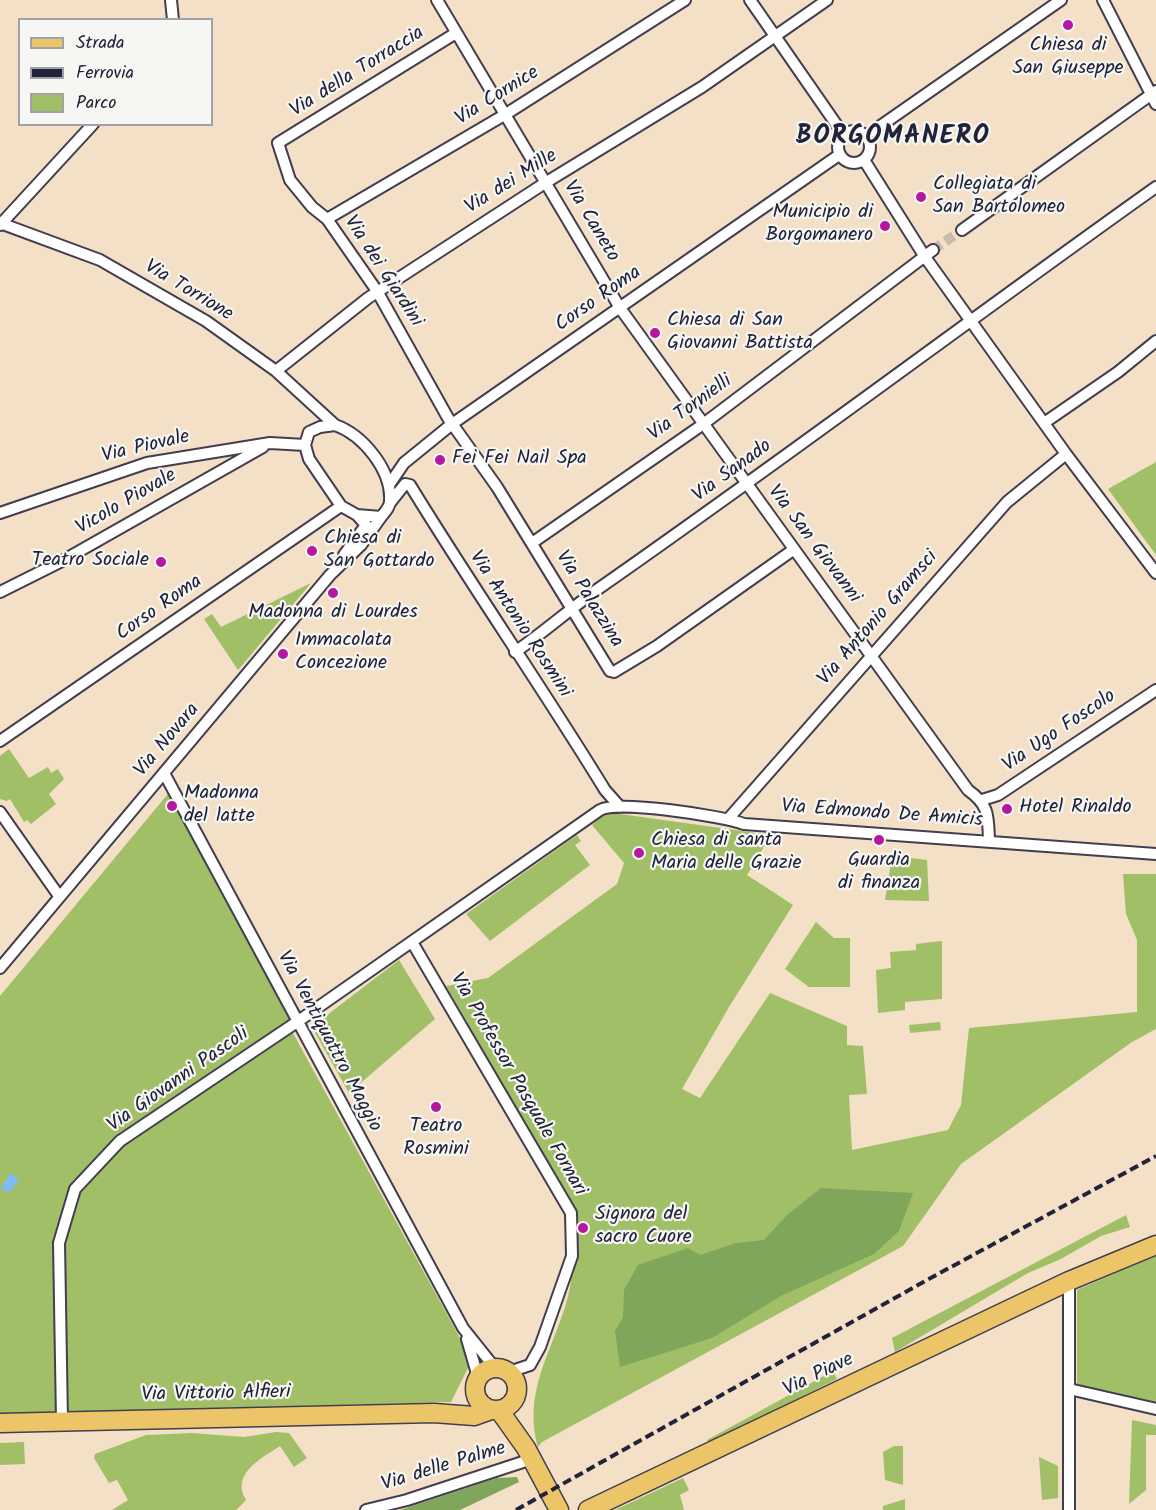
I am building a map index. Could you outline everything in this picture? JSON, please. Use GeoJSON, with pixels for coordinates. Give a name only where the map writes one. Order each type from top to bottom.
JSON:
{"type":"FeatureCollection","features":[{"type":"Feature","properties":{"kind":"main road","name":"Via Piave"},"geometry":{"type":"LineString","coordinates":[[588,1510],[1069,1281],[1156,1245]]}},
{"type":"Feature","properties":{"kind":"main road"},"geometry":{"type":"LineString","coordinates":[[434,1413],[461,1404],[476,1382],[502,1370],[516,1382],[529,1454]]}},
{"type":"Feature","properties":{"kind":"main road"},"geometry":{"type":"LineString","coordinates":[[476,1382],[479,1402],[495,1410],[529,1454],[559,1510]]}},
{"type":"Feature","properties":{"kind":"main road"},"geometry":{"type":"LineString","coordinates":[[434,1413],[474,1416],[510,1405],[517,1395]]}},
{"type":"Feature","properties":{"kind":"main road","name":"Via Vittorio Alfieri"},"geometry":{"type":"LineString","coordinates":[[0,1423],[434,1413]]}},
{"type":"Feature","properties":{"kind":"street"},"geometry":{"type":"LineString","coordinates":[[171,0],[173,18]]}},
{"type":"Feature","properties":{"kind":"street","name":"Via Caneto"},"geometry":{"type":"LineString","coordinates":[[437,0],[620,308]]}},
{"type":"Feature","properties":{"kind":"street","name":"Via Cornice"},"geometry":{"type":"LineString","coordinates":[[327,219],[506,114],[686,0]]}},
{"type":"Feature","properties":{"kind":"street"},"geometry":{"type":"LineString","coordinates":[[750,0],[843,134]]}},
{"type":"Feature","properties":{"kind":"street","name":"Via dei Mille"},"geometry":{"type":"LineString","coordinates":[[276,371],[377,291],[545,183],[702,87],[776,38],[827,0]]}},
{"type":"Feature","properties":{"kind":"street"},"geometry":{"type":"LineString","coordinates":[[866,136],[1061,0]]}},
{"type":"Feature","properties":{"kind":"street"},"geometry":{"type":"LineString","coordinates":[[962,230],[1154,96],[1103,0]]}},
{"type":"Feature","properties":{"kind":"street","name":"Via della Torraccia"},"geometry":{"type":"LineString","coordinates":[[278,143],[456,33]]}},
{"type":"Feature","properties":{"kind":"street","name":"Via Torrione"},"geometry":{"type":"LineString","coordinates":[[91,126],[0,224],[100,260],[206,321],[276,371],[334,425],[347,431],[364,445],[381,465],[389,485]]}},
{"type":"Feature","properties":{"kind":"street"},"geometry":{"type":"LineString","coordinates":[[853,130],[866,136],[870,151],[864,160],[848,162],[839,155],[837,146],[843,134],[853,130]]}},
{"type":"Feature","properties":{"kind":"street","name":"Via dei Giardini"},"geometry":{"type":"LineString","coordinates":[[278,143],[290,180],[312,207],[327,219],[377,291],[452,424]]}},
{"type":"Feature","properties":{"kind":"street","name":"Corso Roma"},"geometry":{"type":"LineString","coordinates":[[389,485],[404,463],[452,424],[839,155]]}},
{"type":"Feature","properties":{"kind":"street"},"geometry":{"type":"LineString","coordinates":[[864,160],[929,253],[970,319],[1066,454],[1156,573]]}},
{"type":"Feature","properties":{"kind":"street","name":"Via Sanado"},"geometry":{"type":"LineString","coordinates":[[515,652],[571,608],[747,486],[970,319],[1156,186]]}},
{"type":"Feature","properties":{"kind":"street","name":"Via Tornielli"},"geometry":{"type":"LineString","coordinates":[[532,543],[702,425],[929,253]]}},
{"type":"Feature","properties":{"kind":"street","name":"Via San Giovanni"},"geometry":{"type":"LineString","coordinates":[[620,308],[702,425],[872,654],[968,789],[982,800]]}},
{"type":"Feature","properties":{"kind":"street"},"geometry":{"type":"LineString","coordinates":[[1044,423],[1118,372],[1156,341]]}},
{"type":"Feature","properties":{"kind":"street","name":"Via Palazzina"},"geometry":{"type":"LineString","coordinates":[[452,424],[532,543],[610,671],[614,672],[657,646],[793,550]]}},
{"type":"Feature","properties":{"kind":"street"},"geometry":{"type":"LineString","coordinates":[[330,575],[366,525],[357,515],[341,506],[309,459],[305,445],[309,432],[320,427],[334,425]]}},
{"type":"Feature","properties":{"kind":"street","name":"Via Piovale"},"geometry":{"type":"LineString","coordinates":[[0,513],[129,467],[270,443],[305,445]]}},
{"type":"Feature","properties":{"kind":"street","name":"Vicolo Piovale"},"geometry":{"type":"LineString","coordinates":[[0,592],[62,561],[270,443]]}},
{"type":"Feature","properties":{"kind":"street","name":"Via Antonio Gramsci"},"geometry":{"type":"LineString","coordinates":[[729,818],[1007,502],[1066,454]]}},
{"type":"Feature","properties":{"kind":"street","name":"Via Antonio Rosmini"},"geometry":{"type":"LineString","coordinates":[[390,504],[405,484],[410,485],[446,546],[515,652],[605,790],[620,807]]}},
{"type":"Feature","properties":{"kind":"street"},"geometry":{"type":"LineString","coordinates":[[389,485],[390,504]]}},
{"type":"Feature","properties":{"kind":"street","name":"Via Novara"},"geometry":{"type":"LineString","coordinates":[[0,968],[330,575],[366,539],[390,504]]}},
{"type":"Feature","properties":{"kind":"street","name":"Corso Roma"},"geometry":{"type":"LineString","coordinates":[[0,741],[341,506]]}},
{"type":"Feature","properties":{"kind":"street"},"geometry":{"type":"LineString","coordinates":[[357,515],[381,517]]}},
{"type":"Feature","properties":{"kind":"street","name":"Via Ugo Foscolo"},"geometry":{"type":"LineString","coordinates":[[982,800],[998,795],[1156,690]]}},
{"type":"Feature","properties":{"kind":"street","name":"Via Ventiquattro Maggio"},"geometry":{"type":"LineString","coordinates":[[164,773],[463,1328],[502,1370]]}},
{"type":"Feature","properties":{"kind":"street"},"geometry":{"type":"LineString","coordinates":[[982,800],[988,813],[989,840]]}},
{"type":"Feature","properties":{"kind":"street","name":"Via Edmondo De Amicis"},"geometry":{"type":"LineString","coordinates":[[412,942],[607,806],[729,818],[744,824],[989,840],[1156,854]]}},
{"type":"Feature","properties":{"kind":"street"},"geometry":{"type":"LineString","coordinates":[[0,812],[59,896]]}},
{"type":"Feature","properties":{"kind":"street"},"geometry":{"type":"LineString","coordinates":[[297,1022],[412,942]]}},
{"type":"Feature","properties":{"kind":"street","name":"Via Professor Pasquale Fornari"},"geometry":{"type":"LineString","coordinates":[[412,942],[571,1213],[572,1256],[540,1347],[530,1365],[502,1370]]}},
{"type":"Feature","properties":{"kind":"street","name":"Via Giovanni Pascoli"},"geometry":{"type":"LineString","coordinates":[[62,1421],[62,1298],[59,1243],[75,1189],[120,1140],[297,1022]]}},
{"type":"Feature","properties":{"kind":"street"},"geometry":{"type":"LineString","coordinates":[[1069,1281],[1069,1510]]}},
{"type":"Feature","properties":{"kind":"street","name":"Via Ventiquattro Maggio"},"geometry":{"type":"LineString","coordinates":[[463,1328],[476,1382]]}},
{"type":"Feature","properties":{"kind":"street"},"geometry":{"type":"LineString","coordinates":[[1069,1389],[1156,1409]]}},
{"type":"Feature","properties":{"kind":"street","name":"Via delle Palme"},"geometry":{"type":"LineString","coordinates":[[366,1510],[529,1454]]}},
{"type":"Feature","properties":{"kind":"green space"},"geometry":{"type":"Polygon","coordinates":[[[1156,462],[1156,555],[1108,489],[1156,462]]]}},
{"type":"Feature","properties":{"kind":"green space"},"geometry":{"type":"Polygon","coordinates":[[[311,583],[238,670],[204,619],[212,614],[221,627],[311,583]]]}},
{"type":"Feature","properties":{"kind":"green space"},"geometry":{"type":"Polygon","coordinates":[[[9,749],[29,778],[48,767],[51,773],[58,769],[64,779],[49,794],[56,804],[31,824],[27,820],[24,822],[10,799],[7,801],[0,799],[0,756],[9,749]]]}},
{"type":"Feature","properties":{"kind":"green space"},"geometry":{"type":"Polygon","coordinates":[[[172,789],[295,1019],[288,1024],[472,1360],[451,1402],[0,1414],[0,996],[172,789]]]}},
{"type":"Feature","properties":{"kind":"green space"},"geometry":{"type":"Polygon","coordinates":[[[613,813],[771,835],[747,875],[793,905],[729,1007],[682,1089],[700,1098],[770,993],[847,1026],[847,1045],[863,1046],[867,1094],[849,1095],[852,1150],[948,1130],[961,1105],[969,1028],[1137,1012],[1137,940],[1126,914],[1123,874],[1156,874],[1156,1029],[1132,1042],[961,1164],[903,1246],[542,1442],[538,1447],[534,1425],[534,1404],[538,1384],[570,1287],[573,1250],[571,1213],[461,1026],[467,1022],[446,986],[488,978],[617,884],[624,863],[592,825],[602,816],[613,813]]]}},
{"type":"Feature","properties":{"kind":"green space"},"geometry":{"type":"Polygon","coordinates":[[[577,835],[581,841],[575,845],[590,865],[490,941],[466,914],[577,835]]]}},
{"type":"Feature","properties":{"kind":"green space"},"geometry":{"type":"Polygon","coordinates":[[[892,856],[927,860],[929,901],[885,900],[892,856]]]}},
{"type":"Feature","properties":{"kind":"green space"},"geometry":{"type":"Polygon","coordinates":[[[816,922],[834,938],[850,938],[850,987],[809,987],[785,969],[816,922]]]}},
{"type":"Feature","properties":{"kind":"green space"},"geometry":{"type":"Polygon","coordinates":[[[942,941],[942,999],[905,1002],[905,1010],[878,1013],[876,970],[891,968],[890,952],[916,950],[916,944],[942,941]]]}},
{"type":"Feature","properties":{"kind":"green space"},"geometry":{"type":"Polygon","coordinates":[[[399,960],[435,1019],[349,1093],[314,1031],[318,1022],[399,960]]]}},
{"type":"Feature","properties":{"kind":"green space"},"geometry":{"type":"Polygon","coordinates":[[[940,1022],[941,1030],[910,1033],[909,1025],[940,1022]]]}},
{"type":"Feature","properties":{"kind":"green space"},"geometry":{"type":"Polygon","coordinates":[[[821,1188],[913,1193],[899,1231],[874,1254],[781,1296],[712,1338],[620,1367],[615,1331],[623,1317],[624,1290],[638,1265],[688,1248],[700,1255],[736,1243],[764,1240],[787,1215],[821,1188]]]}},
{"type":"Feature","properties":{"kind":"green space"},"geometry":{"type":"Polygon","coordinates":[[[1126,1215],[1130,1227],[1101,1236],[1061,1259],[1028,1273],[895,1352],[892,1338],[1126,1215]]]}},
{"type":"Feature","properties":{"kind":"green space"},"geometry":{"type":"Polygon","coordinates":[[[1156,1255],[1156,1406],[1077,1388],[1077,1290],[1156,1255]]]}},
{"type":"Feature","properties":{"kind":"green space"},"geometry":{"type":"Polygon","coordinates":[[[833,1371],[837,1379],[709,1443],[707,1440],[833,1371]]]}},
{"type":"Feature","properties":{"kind":"green space"},"geometry":{"type":"Polygon","coordinates":[[[1132,1420],[1156,1425],[1156,1435],[1146,1435],[1146,1490],[1129,1504],[1132,1420]]]}},
{"type":"Feature","properties":{"kind":"green space"},"geometry":{"type":"Polygon","coordinates":[[[276,1432],[289,1433],[307,1458],[294,1467],[280,1446],[257,1462],[245,1475],[242,1491],[246,1500],[236,1510],[112,1510],[128,1500],[117,1480],[109,1483],[94,1458],[95,1454],[146,1435],[192,1433],[244,1437],[276,1432]]]}},
{"type":"Feature","properties":{"kind":"green space"},"geometry":{"type":"Polygon","coordinates":[[[24,1442],[25,1464],[0,1465],[0,1443],[24,1442]]]}},
{"type":"Feature","properties":{"kind":"green space"},"geometry":{"type":"Polygon","coordinates":[[[894,1446],[903,1446],[903,1485],[885,1480],[883,1452],[894,1446]]]}},
{"type":"Feature","properties":{"kind":"green space"},"geometry":{"type":"Polygon","coordinates":[[[1039,1457],[1058,1466],[1058,1498],[1042,1500],[1039,1457]]]}},
{"type":"Feature","properties":{"kind":"green space"},"geometry":{"type":"Polygon","coordinates":[[[517,1477],[519,1482],[460,1510],[400,1510],[497,1478],[517,1477]]]}},
{"type":"Feature","properties":{"kind":"green space"},"geometry":{"type":"Polygon","coordinates":[[[683,1478],[689,1490],[680,1495],[684,1510],[615,1510],[683,1478]]]}},
{"type":"Feature","properties":{"kind":"green space"},"geometry":{"type":"Polygon","coordinates":[[[905,1499],[905,1510],[883,1510],[883,1506],[905,1499]]]}},
{"type":"Feature","properties":{"kind":"water"},"geometry":{"type":"Polygon","coordinates":[[[11,1173],[19,1180],[9,1193],[1,1188],[11,1173]]]}},
{"type":"Feature","properties":{"kind":"tunnel"},"geometry":{"type":"LineString","coordinates":[[933,250],[962,230]]}},
{"type":"Feature","properties":{"kind":"railway"},"geometry":{"type":"LineString","coordinates":[[516,1510],[927,1280],[1156,1156]]}},
{"type":"Feature","properties":{"kind":"place","name":"Chiesa di San Giuseppe"},"geometry":{"type":"Point","coordinates":[1068,25]}},
{"type":"Feature","properties":{"kind":"place","name":"Collegiata di San Bartolomeo"},"geometry":{"type":"Point","coordinates":[921,197]}},
{"type":"Feature","properties":{"kind":"place","name":"Municipio di Borgomanero"},"geometry":{"type":"Point","coordinates":[885,226]}},
{"type":"Feature","properties":{"kind":"place","name":"Chiesa di San Giovanni Battista"},"geometry":{"type":"Point","coordinates":[655,333]}},
{"type":"Feature","properties":{"kind":"place","name":"Fei Fei Nail Spa"},"geometry":{"type":"Point","coordinates":[440,460]}},
{"type":"Feature","properties":{"kind":"place","name":"Chiesa di San Gottardo"},"geometry":{"type":"Point","coordinates":[312,551]}},
{"type":"Feature","properties":{"kind":"place","name":"Teatro Sociale"},"geometry":{"type":"Point","coordinates":[161,562]}},
{"type":"Feature","properties":{"kind":"place","name":"Madonna di Lourdes"},"geometry":{"type":"Point","coordinates":[333,593]}},
{"type":"Feature","properties":{"kind":"place","name":"Immacolata Concezione"},"geometry":{"type":"Point","coordinates":[283,654]}},
{"type":"Feature","properties":{"kind":"place","name":"Madonna del latte"},"geometry":{"type":"Point","coordinates":[172,806]}},
{"type":"Feature","properties":{"kind":"place","name":"Hotel Rinaldo"},"geometry":{"type":"Point","coordinates":[1007,809]}},
{"type":"Feature","properties":{"kind":"place","name":"Guardia di finanza"},"geometry":{"type":"Point","coordinates":[879,840]}},
{"type":"Feature","properties":{"kind":"place","name":"Chiesa di santa Maria delle Grazie"},"geometry":{"type":"Point","coordinates":[639,853]}},
{"type":"Feature","properties":{"kind":"place","name":"Teatro Rosmini"},"geometry":{"type":"Point","coordinates":[436,1107]}},
{"type":"Feature","properties":{"kind":"place","name":"Signora del sacro Cuore"},"geometry":{"type":"Point","coordinates":[583,1228]}},
{"type":"Feature","properties":{"kind":"district","name":"BORGOMANERO"},"geometry":{"type":"Point","coordinates":[893,139]}}]}
